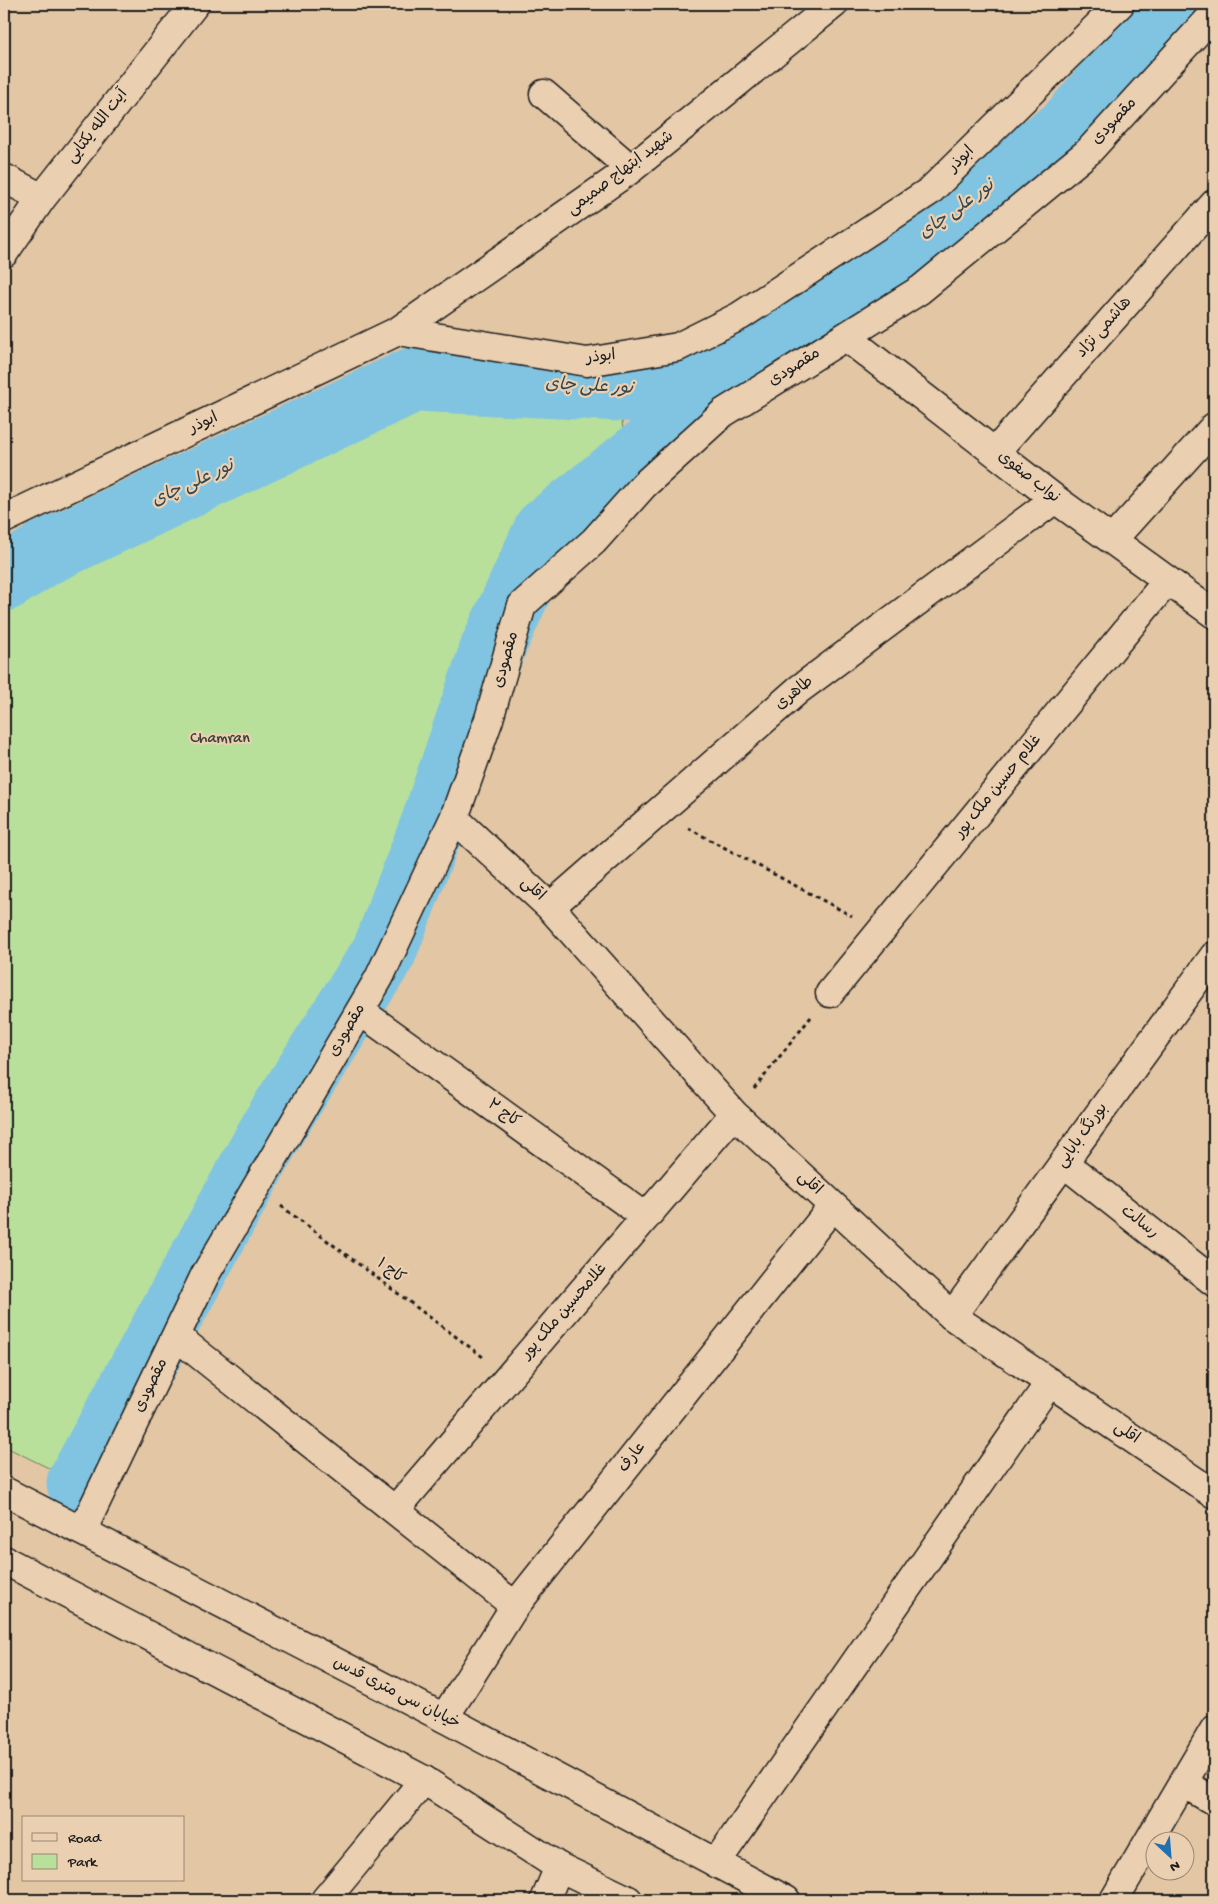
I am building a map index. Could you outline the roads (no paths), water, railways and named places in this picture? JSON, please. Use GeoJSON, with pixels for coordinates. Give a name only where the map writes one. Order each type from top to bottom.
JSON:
{"type":"FeatureCollection","features":[{"type":"Feature","properties":{"kind":"street","name":"آیت الله یکتایی"},"geometry":{"type":"LineString","coordinates":[[4,252],[42,198],[195,4]]}},
{"type":"Feature","properties":{"kind":"street","name":"شهید ابتهاج صمیمی"},"geometry":{"type":"LineString","coordinates":[[398,332],[631,169],[834,4]]}},
{"type":"Feature","properties":{"kind":"street","name":"ابوذر"},"geometry":{"type":"LineString","coordinates":[[4,519],[398,332],[587,362],[678,347],[740,316],[930,191],[1120,4]]}},
{"type":"Feature","properties":{"kind":"street","name":"مقصودی"},"geometry":{"type":"LineString","coordinates":[[82,1531],[205,1275],[379,978],[454,818],[489,719],[522,605],[594,541],[644,485],[723,413],[920,290],[1088,152],[1214,14]]}},
{"type":"Feature","properties":{"kind":"street"},"geometry":{"type":"LineString","coordinates":[[544,94],[631,169]]}},
{"type":"Feature","properties":{"kind":"street"},"geometry":{"type":"LineString","coordinates":[[4,178],[42,198]]}},
{"type":"Feature","properties":{"kind":"street","name":"هاشمی نژاد"},"geometry":{"type":"LineString","coordinates":[[995,452],[1214,204]]}},
{"type":"Feature","properties":{"kind":"street","name":"نواب صفوی"},"geometry":{"type":"LineString","coordinates":[[846,337],[1055,499],[1113,539],[1167,582],[1214,614]]}},
{"type":"Feature","properties":{"kind":"street"},"geometry":{"type":"LineString","coordinates":[[1113,539],[1214,427]]}},
{"type":"Feature","properties":{"kind":"street","name":"طاهری"},"geometry":{"type":"LineString","coordinates":[[550,907],[798,690],[1055,499]]}},
{"type":"Feature","properties":{"kind":"street","name":"غلام حسین ملک پور"},"geometry":{"type":"LineString","coordinates":[[830,993],[1167,582]]}},
{"type":"Feature","properties":{"kind":"street","name":"اقلی"},"geometry":{"type":"LineString","coordinates":[[454,818],[550,907],[734,1114],[952,1316],[1214,1494]]}},
{"type":"Feature","properties":{"kind":"street","name":"بورنگ بابایی"},"geometry":{"type":"LineString","coordinates":[[952,1316],[1214,956]]}},
{"type":"Feature","properties":{"kind":"street","name":"کاج ۲"},"geometry":{"type":"LineString","coordinates":[[360,1011],[646,1217]]}},
{"type":"Feature","properties":{"kind":"street","name":"غلامحسین ملک پور"},"geometry":{"type":"LineString","coordinates":[[395,1510],[734,1114]]}},
{"type":"Feature","properties":{"kind":"street","name":"رسالت"},"geometry":{"type":"LineString","coordinates":[[1064,1163],[1214,1282]]}},
{"type":"Feature","properties":{"kind":"street","name":"عارف"},"geometry":{"type":"LineString","coordinates":[[444,1718],[515,1606],[833,1206]]}},
{"type":"Feature","properties":{"kind":"street"},"geometry":{"type":"LineString","coordinates":[[176,1336],[515,1606]]}},
{"type":"Feature","properties":{"kind":"street"},"geometry":{"type":"LineString","coordinates":[[716,1863],[1050,1382]]}},
{"type":"Feature","properties":{"kind":"street","name":"خیابان سی متری قدس"},"geometry":{"type":"LineString","coordinates":[[4,1490],[444,1718],[786,1900]]}},
{"type":"Feature","properties":{"kind":"street"},"geometry":{"type":"LineString","coordinates":[[4,1560],[424,1780],[559,1867],[628,1900]]}},
{"type":"Feature","properties":{"kind":"street"},"geometry":{"type":"LineString","coordinates":[[1114,1900],[1214,1730]]}},
{"type":"Feature","properties":{"kind":"street"},"geometry":{"type":"LineString","coordinates":[[325,1900],[424,1780]]}},
{"type":"Feature","properties":{"kind":"street"},"geometry":{"type":"LineString","coordinates":[[1183,1783],[1214,1801]]}},
{"type":"Feature","properties":{"kind":"street"},"geometry":{"type":"LineString","coordinates":[[545,1900],[559,1867]]}},
{"type":"Feature","properties":{"kind":"waterway","name":"نور علی چای"},"geometry":{"type":"LineString","coordinates":[[4,579],[45,553],[415,379],[642,390],[749,360],[1068,129],[1175,4]]}},
{"type":"Feature","properties":{"kind":"waterway"},"geometry":{"type":"LineString","coordinates":[[79,1483],[274,1126],[384,952],[433,824],[493,647],[546,530],[666,435],[740,368]]}},
{"type":"Feature","properties":{"kind":"park label","name":"Chamran"},"geometry":{"type":"Point","coordinates":[220,739]}}]}
